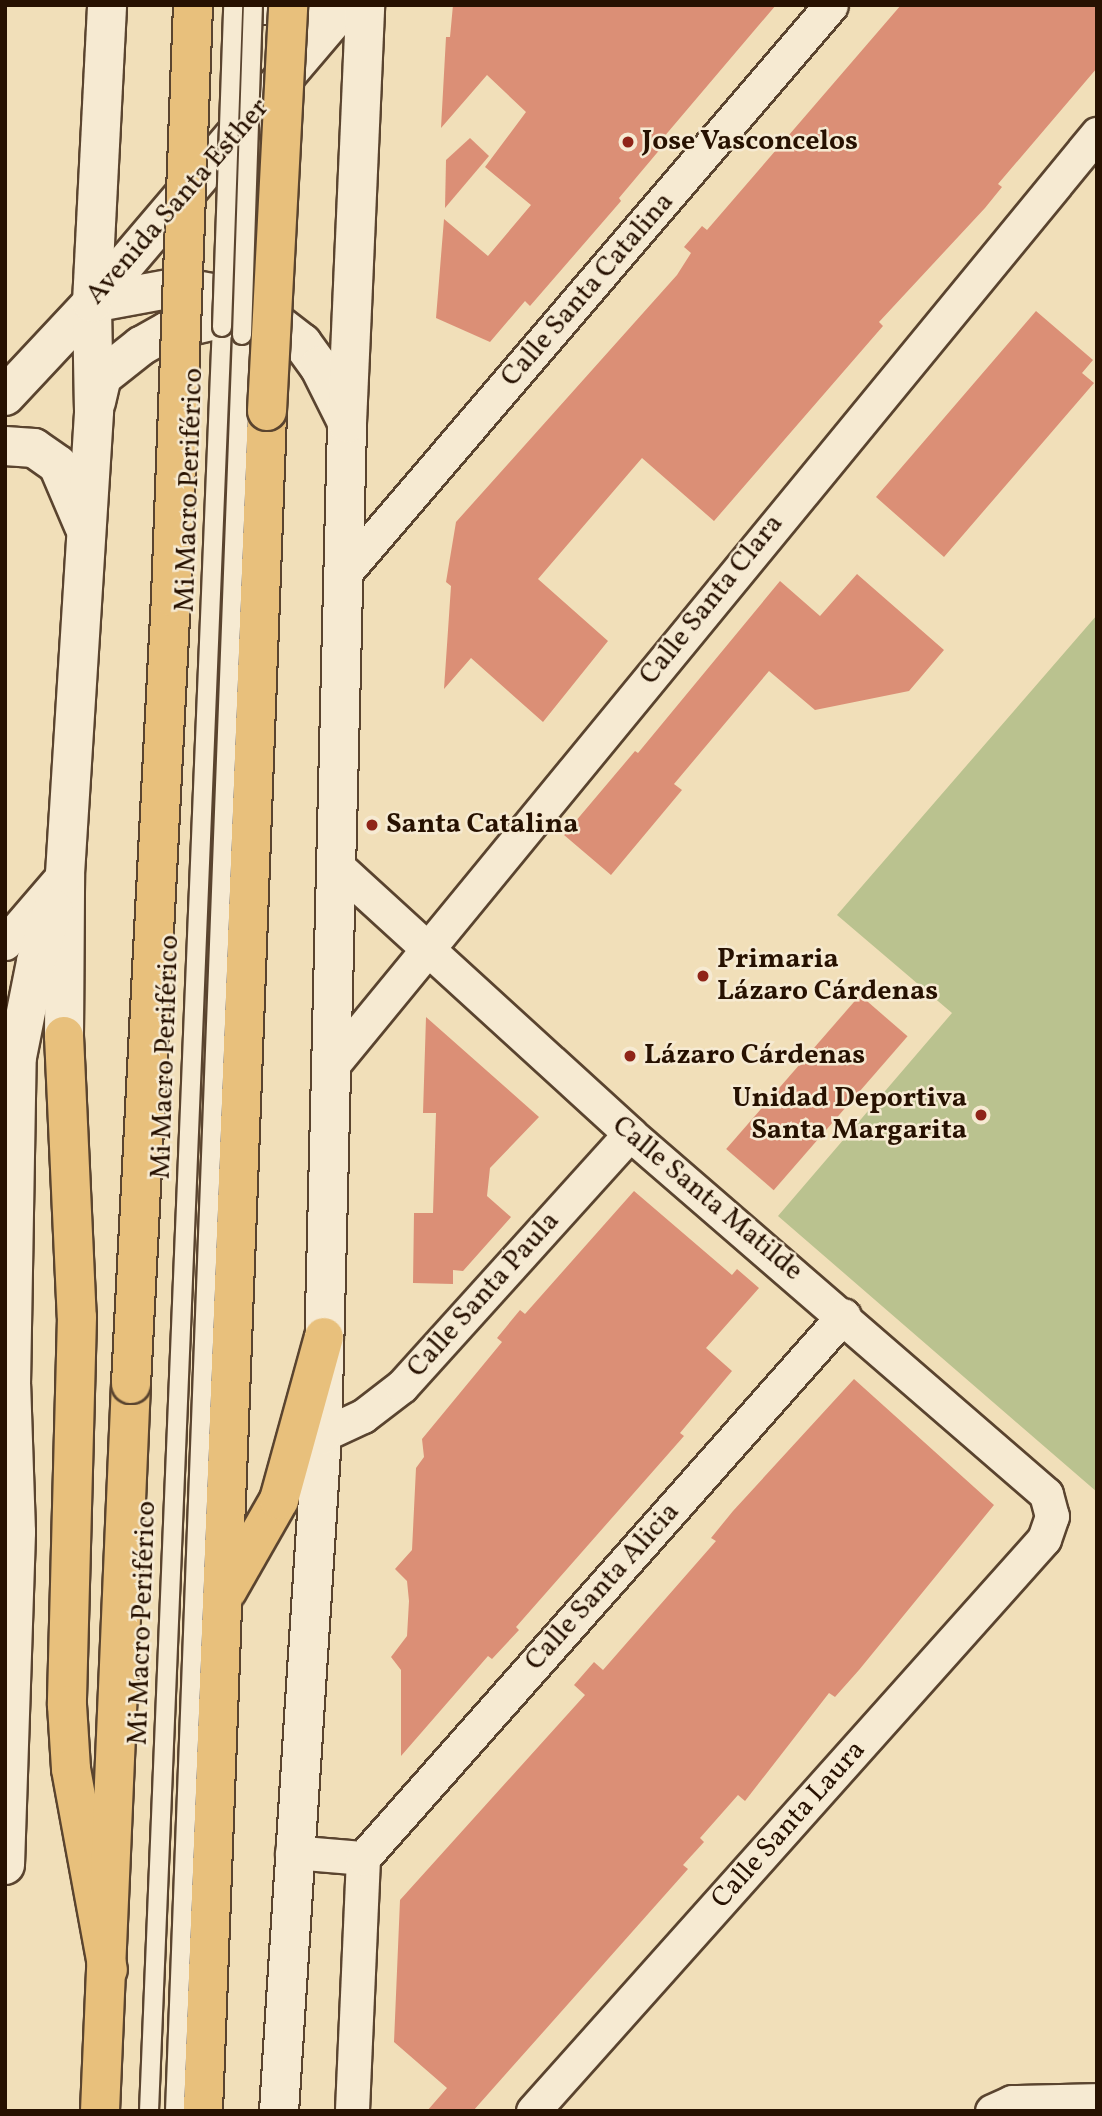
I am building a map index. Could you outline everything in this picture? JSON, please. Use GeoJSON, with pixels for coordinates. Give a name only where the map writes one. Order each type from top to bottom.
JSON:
{"type":"FeatureCollection","features":[{"type":"Feature","properties":{"kind":"highway"},"geometry":{"type":"LineString","coordinates":[[100,2111],[131,1384],[171,597],[193,5]]}},
{"type":"Feature","properties":{"kind":"highway"},"geometry":{"type":"LineString","coordinates":[[203,2111],[224,1596],[228,1396],[288,5]]}},
{"type":"Feature","properties":{"kind":"highway"},"geometry":{"type":"LineString","coordinates":[[64,1036],[77,1317],[66,1705],[71,1769],[107,1970]]}},
{"type":"Feature","properties":{"kind":"highway"},"geometry":{"type":"LineString","coordinates":[[224,1596],[279,1500],[324,1337]]}},
{"type":"Feature","properties":{"kind":"main road"},"geometry":{"type":"LineString","coordinates":[[64,1036],[65,874],[94,411],[92,303],[107,5]]}},
{"type":"Feature","properties":{"kind":"main road"},"geometry":{"type":"LineString","coordinates":[[251,5],[307,5]]}},
{"type":"Feature","properties":{"kind":"main road","name":"Avenida Santa Esther"},"geometry":{"type":"LineString","coordinates":[[10,381],[92,303],[346,5]]}},
{"type":"Feature","properties":{"kind":"main road"},"geometry":{"type":"LineString","coordinates":[[279,2111],[292,1852],[322,1435],[347,423],[365,5]]}},
{"type":"Feature","properties":{"kind":"main road"},"geometry":{"type":"LineString","coordinates":[[92,303],[152,289],[207,290],[258,309],[291,333],[319,366],[347,423]]}},
{"type":"Feature","properties":{"kind":"main road"},"geometry":{"type":"LineString","coordinates":[[94,411],[102,377],[141,346],[168,331],[228,317],[291,333]]}},
{"type":"Feature","properties":{"kind":"main road"},"geometry":{"type":"LineString","coordinates":[[5,446],[34,448],[58,466],[86,531]]}},
{"type":"Feature","properties":{"kind":"main road"},"geometry":{"type":"LineString","coordinates":[[5,1864],[16,1532],[8,1387],[16,1057],[36,961],[65,874]]}},
{"type":"Feature","properties":{"kind":"street","name":"Calle Santa Catalina"},"geometry":{"type":"LineString","coordinates":[[343,575],[831,5]]}},
{"type":"Feature","properties":{"kind":"street","name":"Calle Santa Clara"},"geometry":{"type":"LineString","coordinates":[[330,1068],[1097,134]]}},
{"type":"Feature","properties":{"kind":"street","name":"Calle Santa Matilde"},"geometry":{"type":"LineString","coordinates":[[338,867],[630,1134],[844,1315],[1046,1494],[1052,1516],[1044,1539]]}},
{"type":"Feature","properties":{"kind":"street"},"geometry":{"type":"LineString","coordinates":[[5,943],[65,874]]}},
{"type":"Feature","properties":{"kind":"street","name":"Calle Santa Paula"},"geometry":{"type":"LineString","coordinates":[[322,1435],[363,1416],[402,1386],[630,1134]]}},
{"type":"Feature","properties":{"kind":"street","name":"Calle Santa Alicia"},"geometry":{"type":"LineString","coordinates":[[362,1858],[844,1315]]}},
{"type":"Feature","properties":{"kind":"street","name":"Calle Santa Laura"},"geometry":{"type":"LineString","coordinates":[[533,2111],[1044,1539]]}},
{"type":"Feature","properties":{"kind":"street"},"geometry":{"type":"LineString","coordinates":[[292,1852],[362,1858],[352,2111]]}},
{"type":"Feature","properties":{"kind":"street"},"geometry":{"type":"LineString","coordinates":[[992,2111],[1012,2102],[1097,2100]]}},
{"type":"Feature","properties":{"kind":"lane","name":"Mi Macro Periférico"},"geometry":{"type":"LineString","coordinates":[[149,2111],[233,5]]}},
{"type":"Feature","properties":{"kind":"lane","name":"Mi Macro Periférico"},"geometry":{"type":"LineString","coordinates":[[175,2111],[242,335],[251,5]]}},
{"type":"Feature","properties":{"kind":"green space","name":"Unidad Deportiva Santa Margarita"},"geometry":{"type":"Polygon","coordinates":[[[1097,615],[1097,1492],[778,1216],[952,1013],[837,915],[1097,615]]]}},
{"type":"Feature","properties":{"kind":"building"},"geometry":{"type":"Polygon","coordinates":[[[453,5],[776,5],[663,138],[667,141],[619,198],[621,201],[530,306],[525,301],[490,342],[436,318],[444,219],[488,256],[531,205],[485,167],[526,112],[487,75],[441,128],[446,37],[450,37],[453,5]]]}},
{"type":"Feature","properties":{"kind":"building"},"geometry":{"type":"Polygon","coordinates":[[[901,5],[1097,5],[1097,68],[998,184],[1002,187],[985,208],[879,322],[883,326],[714,521],[642,458],[538,579],[608,641],[543,722],[471,658],[444,689],[451,586],[446,582],[456,522],[677,275],[691,253],[684,247],[702,226],[707,230],[901,5]]]}},
{"type":"Feature","properties":{"kind":"building"},"geometry":{"type":"Polygon","coordinates":[[[470,138],[489,156],[445,208],[446,160],[470,138]]]}},
{"type":"Feature","properties":{"kind":"building"},"geometry":{"type":"Polygon","coordinates":[[[1036,311],[1093,360],[1082,373],[1094,383],[944,557],[876,497],[1036,311]]]}},
{"type":"Feature","properties":{"kind":"building"},"geometry":{"type":"Polygon","coordinates":[[[857,574],[944,650],[909,691],[815,710],[769,671],[674,784],[682,790],[611,875],[564,835],[635,751],[638,753],[780,581],[820,616],[857,574]]]}},
{"type":"Feature","properties":{"kind":"building"},"geometry":{"type":"Polygon","coordinates":[[[860,995],[908,1036],[774,1190],[726,1149],[860,995]]]}},
{"type":"Feature","properties":{"kind":"building"},"geometry":{"type":"Polygon","coordinates":[[[426,1017],[539,1117],[490,1168],[487,1196],[511,1217],[463,1271],[453,1270],[453,1284],[413,1283],[414,1213],[433,1213],[436,1113],[423,1113],[426,1017]]]}},
{"type":"Feature","properties":{"kind":"building"},"geometry":{"type":"Polygon","coordinates":[[[634,1191],[732,1275],[737,1269],[759,1288],[706,1348],[732,1371],[680,1433],[684,1436],[516,1627],[519,1630],[492,1659],[488,1656],[401,1756],[401,1670],[391,1657],[407,1636],[409,1601],[407,1581],[395,1569],[412,1550],[416,1468],[424,1457],[422,1439],[502,1342],[497,1338],[520,1310],[525,1314],[634,1191]]]}},
{"type":"Feature","properties":{"kind":"building"},"geometry":{"type":"Polygon","coordinates":[[[854,1379],[994,1505],[859,1670],[835,1697],[829,1693],[745,1801],[738,1795],[700,1838],[704,1842],[683,1865],[688,1869],[473,2111],[427,2111],[447,2088],[394,2042],[400,1900],[585,1695],[574,1685],[594,1662],[603,1670],[716,1541],[711,1538],[733,1511],[854,1379]]]}},
{"type":"Feature","properties":{"kind":"place","name":"Jose Vasconcelos"},"geometry":{"type":"Point","coordinates":[628,142]}},
{"type":"Feature","properties":{"kind":"place","name":"Santa Catalina"},"geometry":{"type":"Point","coordinates":[372,825]}},
{"type":"Feature","properties":{"kind":"place","name":"Primaria Lázaro Cárdenas"},"geometry":{"type":"Point","coordinates":[703,976]}},
{"type":"Feature","properties":{"kind":"place","name":"Lázaro Cárdenas"},"geometry":{"type":"Point","coordinates":[630,1056]}},
{"type":"Feature","properties":{"kind":"place","name":"Unidad Deportiva Santa Margarita"},"geometry":{"type":"Point","coordinates":[981,1115]}}]}
